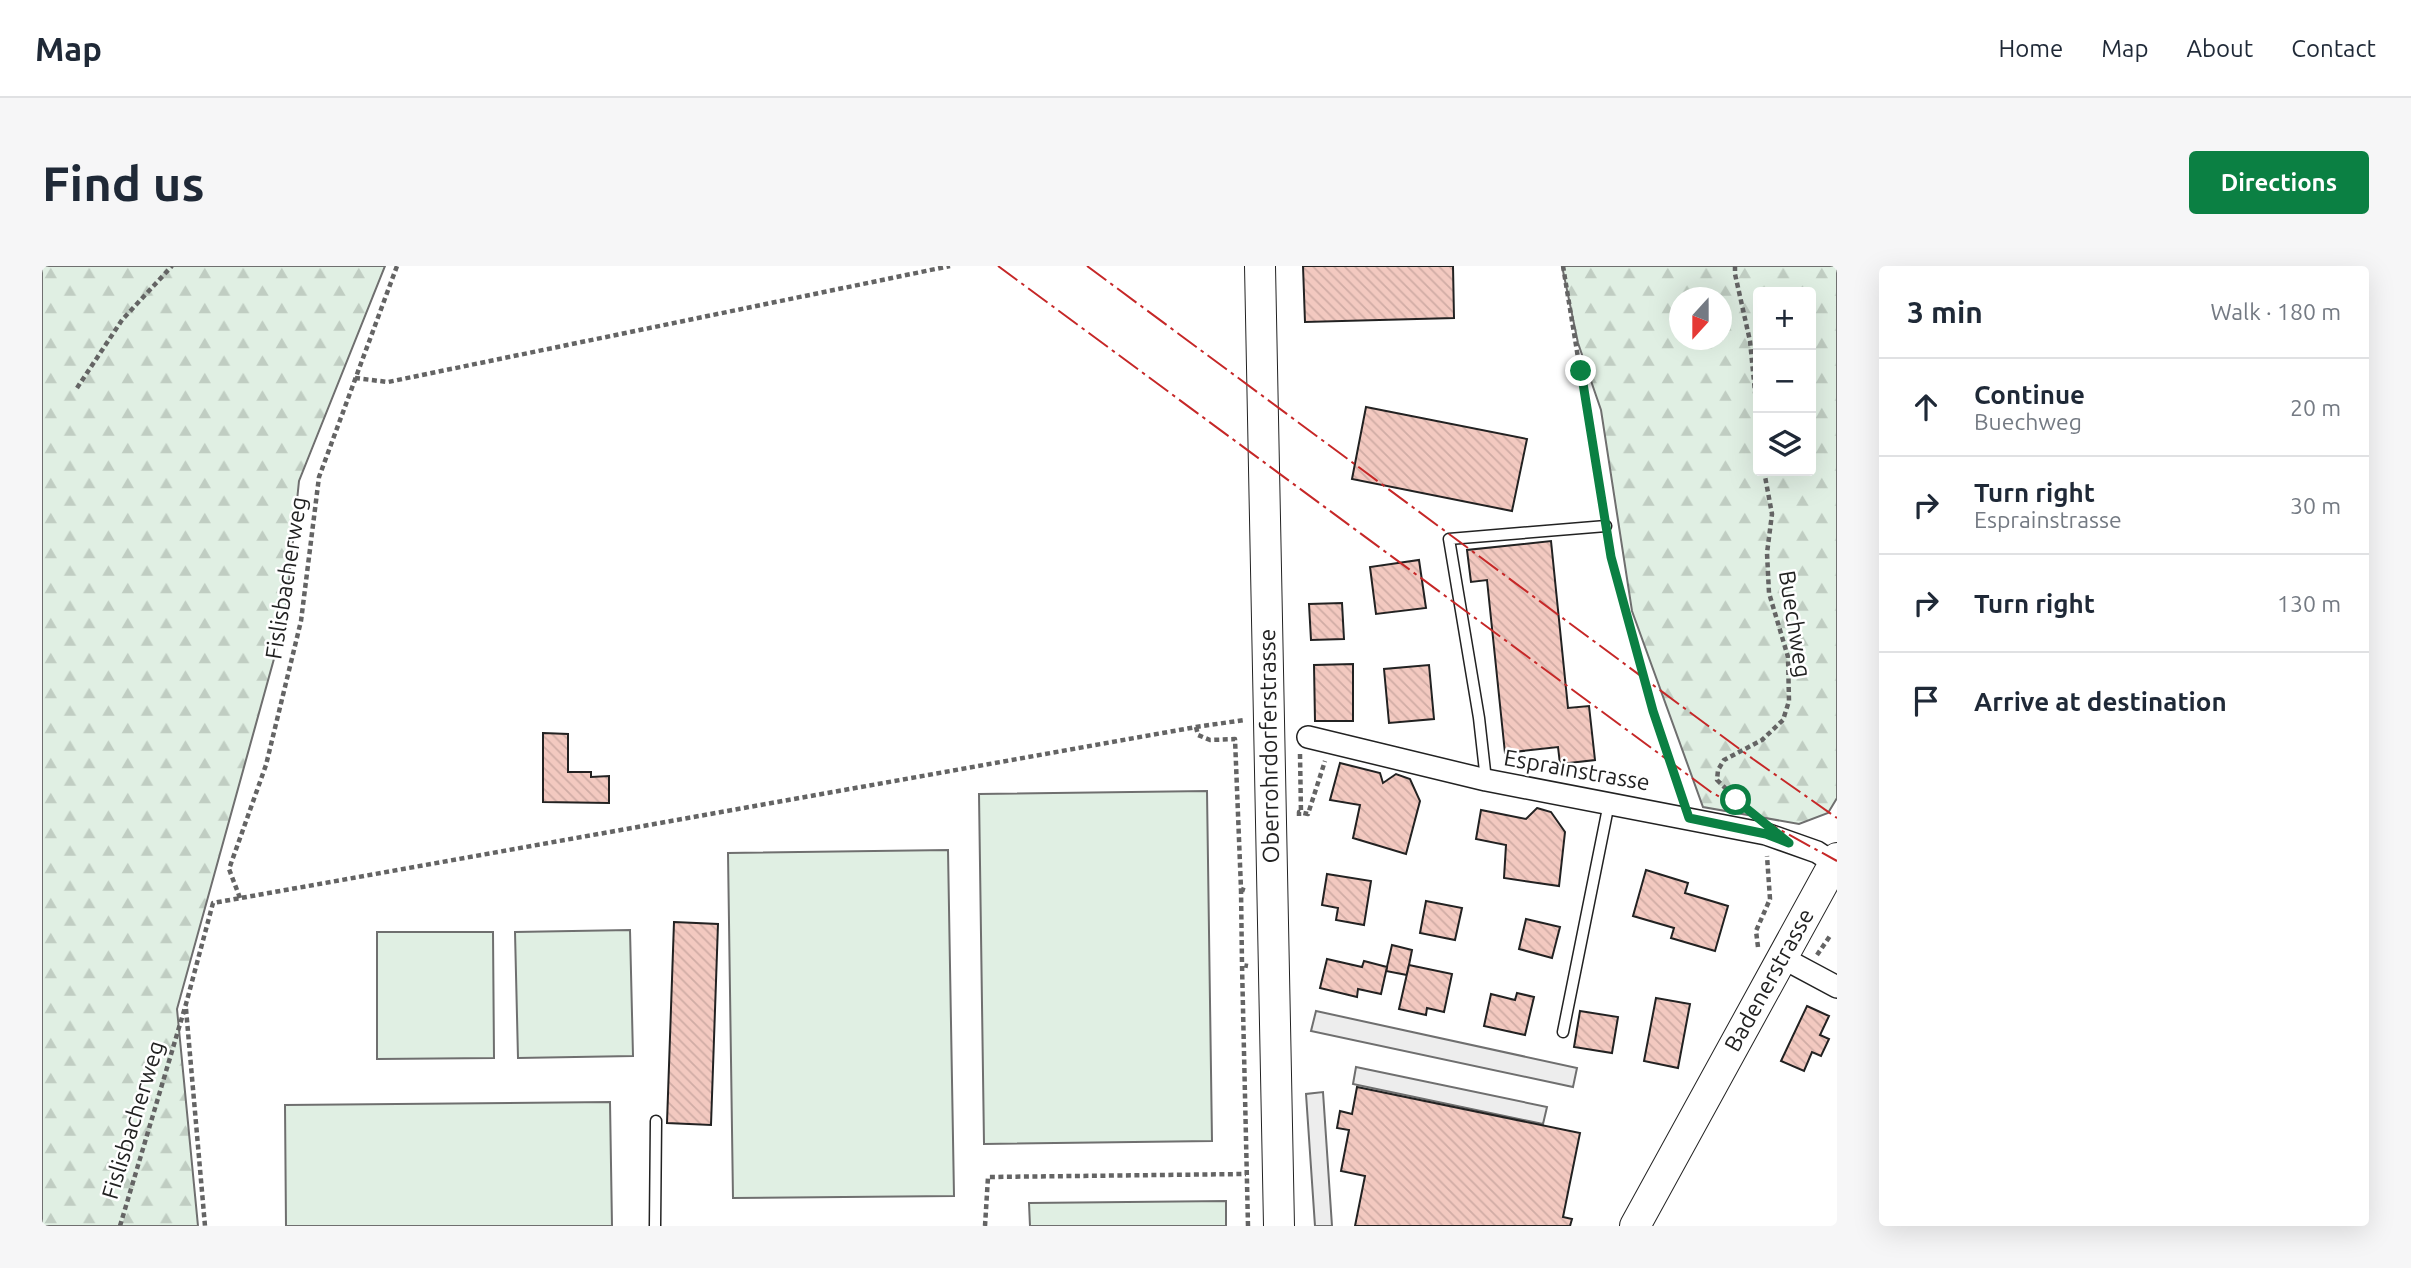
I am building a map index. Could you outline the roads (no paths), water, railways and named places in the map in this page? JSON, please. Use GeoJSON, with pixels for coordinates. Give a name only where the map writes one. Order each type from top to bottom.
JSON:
{"type":"FeatureCollection","features":[{"type":"Feature","properties":{"kind":"main road","name":"Oberrohrdorferstrasse"},"geometry":{"type":"LineString","coordinates":[[1260,266],[1279,1226]]}},
{"type":"Feature","properties":{"kind":"main road","name":"Badenerstrasse"},"geometry":{"type":"LineString","coordinates":[[1635,1226],[1702,1101],[1769,952],[1836,862]]}},
{"type":"Feature","properties":{"kind":"street","name":"Esprainstrasse"},"geometry":{"type":"LineString","coordinates":[[1304,743],[1330,742],[1486,780],[1766,834],[1817,852],[1836,862]]}},
{"type":"Feature","properties":{"kind":"street"},"geometry":{"type":"LineString","coordinates":[[1769,952],[1837,986]]}},
{"type":"Feature","properties":{"kind":"lane"},"geometry":{"type":"LineString","coordinates":[[1486,780],[1479,718],[1449,539],[1606,526]]}},
{"type":"Feature","properties":{"kind":"lane"},"geometry":{"type":"LineString","coordinates":[[1563,1032],[1609,803]]}},
{"type":"Feature","properties":{"kind":"lane"},"geometry":{"type":"LineString","coordinates":[[655,1226],[656,1121]]}}]}
